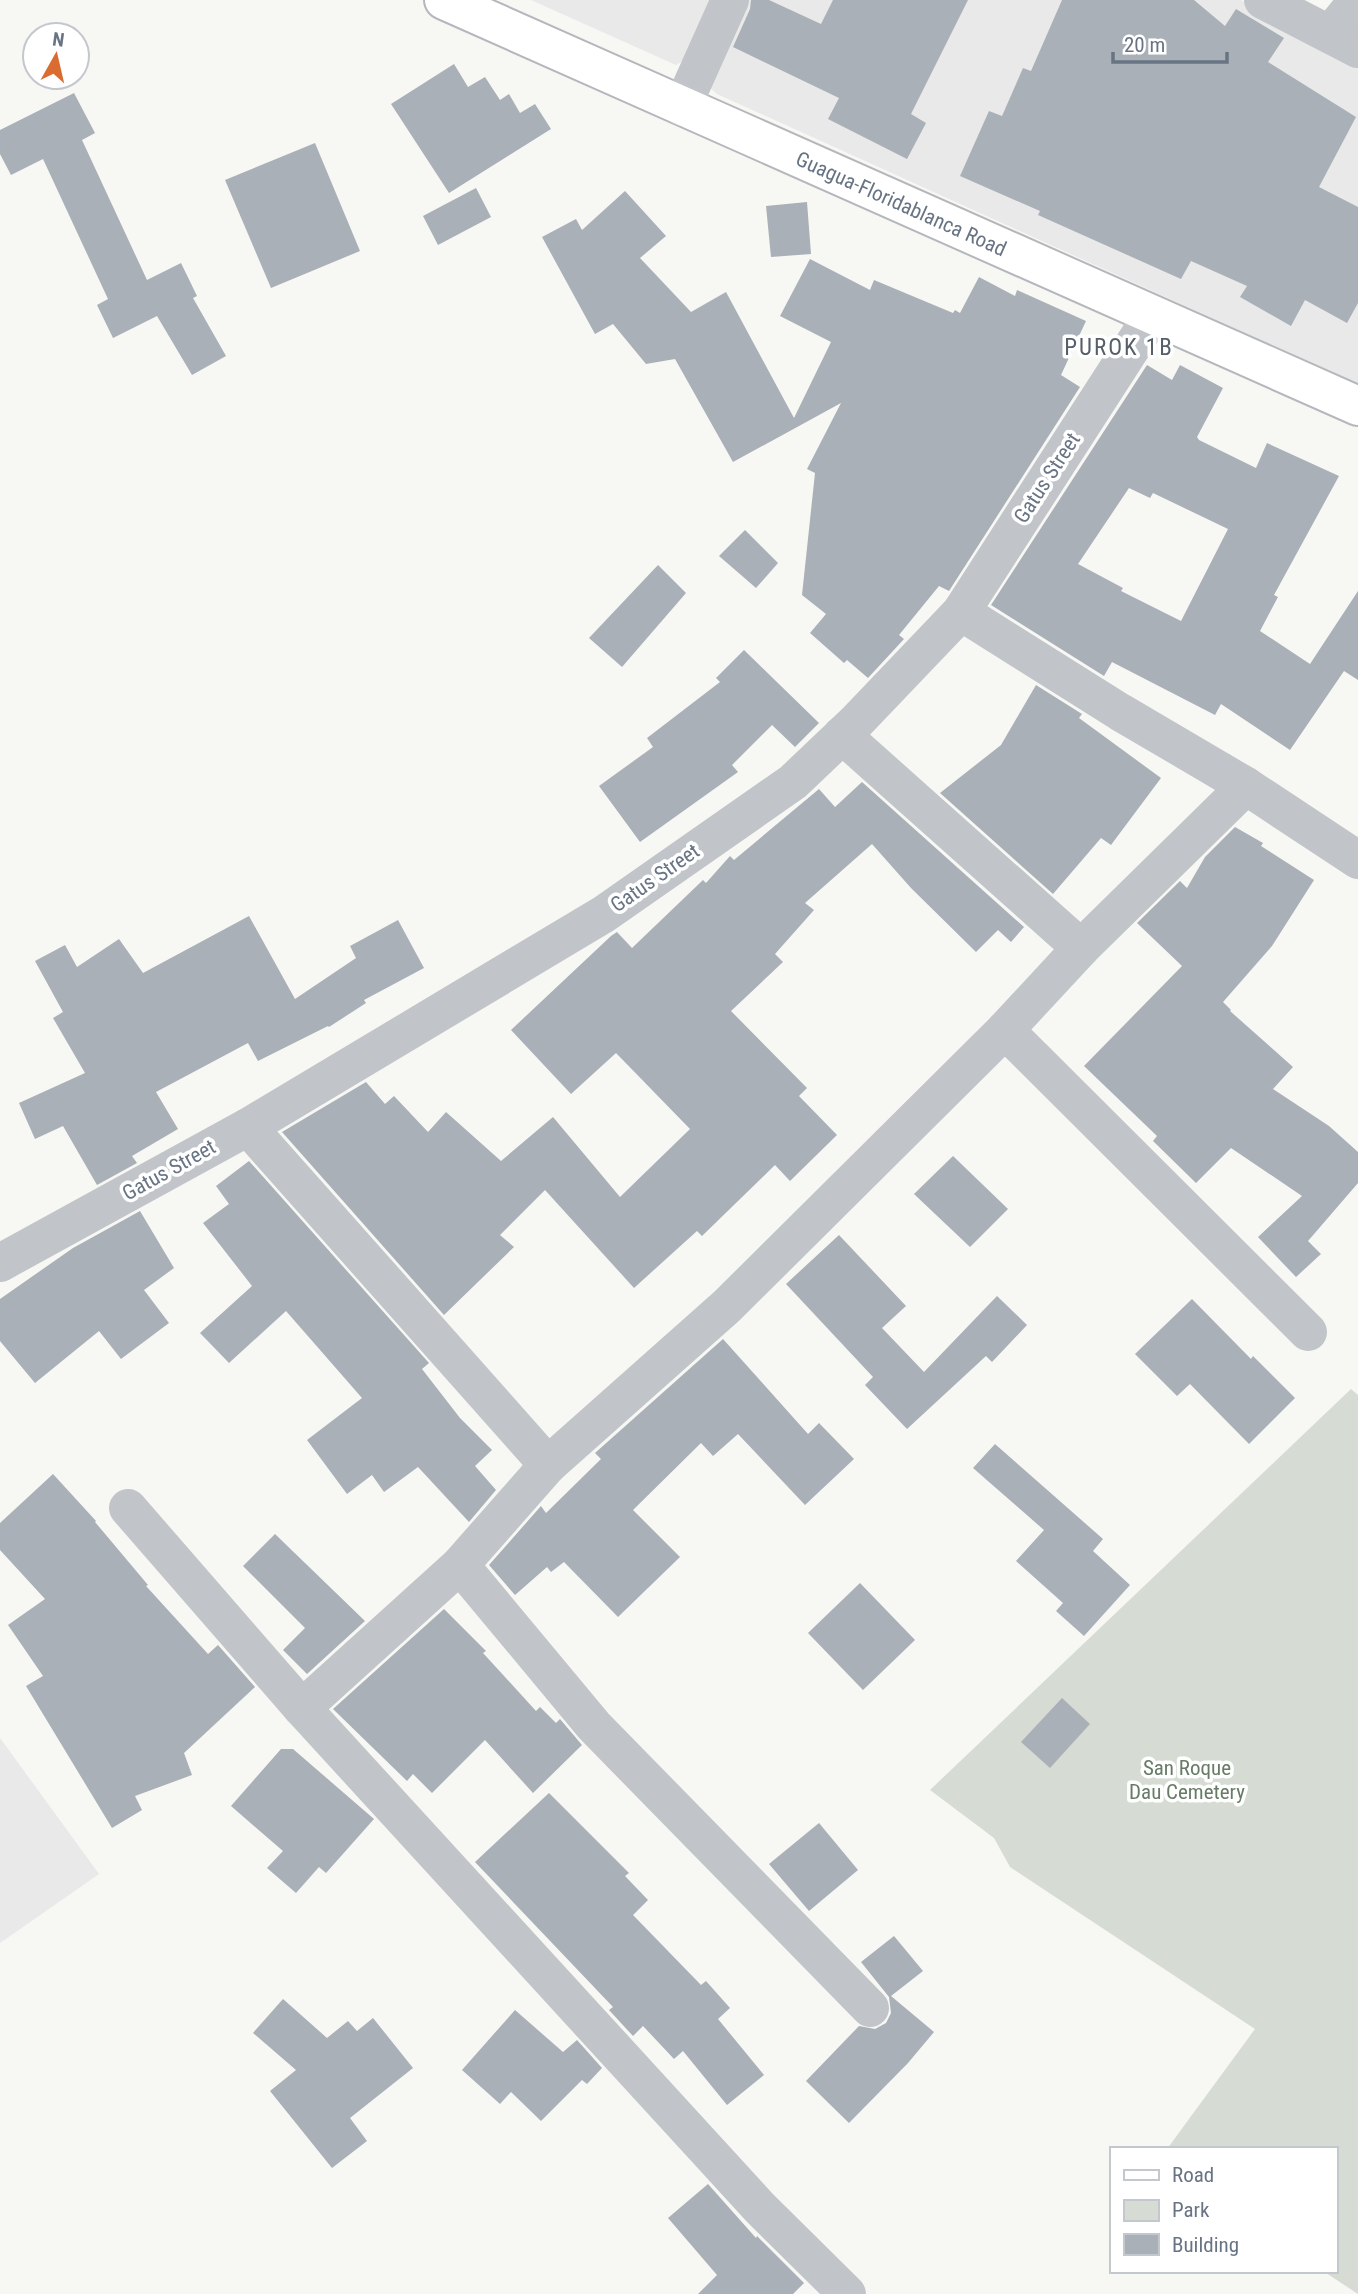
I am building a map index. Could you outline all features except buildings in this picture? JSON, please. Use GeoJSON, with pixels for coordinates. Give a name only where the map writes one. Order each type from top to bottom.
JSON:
{"type":"FeatureCollection","features":[{"type":"Feature","properties":{"kind":"main road","name":"Guagua-Floridablanca Road"},"geometry":{"type":"LineString","coordinates":[[444,0],[1358,406]]}},
{"type":"Feature","properties":{"kind":"street"},"geometry":{"type":"LineString","coordinates":[[682,107],[730,0]]}},
{"type":"Feature","properties":{"kind":"street"},"geometry":{"type":"LineString","coordinates":[[1263,0],[1344,41],[1358,0]]}},
{"type":"Feature","properties":{"kind":"street","name":"Gatus Street"},"geometry":{"type":"LineString","coordinates":[[0,1263],[248,1127],[604,914],[793,782],[842,736],[961,612],[1152,316]]}},
{"type":"Feature","properties":{"kind":"street"},"geometry":{"type":"LineString","coordinates":[[961,612],[1120,712],[1246,786],[1358,860]]}},
{"type":"Feature","properties":{"kind":"street"},"geometry":{"type":"LineString","coordinates":[[842,736],[1081,948]]}},
{"type":"Feature","properties":{"kind":"street"},"geometry":{"type":"LineString","coordinates":[[302,1708],[460,1565],[548,1465],[727,1306],[1005,1030],[1081,948],[1246,786]]}},
{"type":"Feature","properties":{"kind":"street"},"geometry":{"type":"LineString","coordinates":[[1005,1030],[1308,1332]]}},
{"type":"Feature","properties":{"kind":"street"},"geometry":{"type":"LineString","coordinates":[[248,1127],[548,1465]]}},
{"type":"Feature","properties":{"kind":"street"},"geometry":{"type":"LineString","coordinates":[[128,1508],[302,1708],[760,2208],[847,2294]]}},
{"type":"Feature","properties":{"kind":"street"},"geometry":{"type":"LineString","coordinates":[[460,1565],[594,1726],[870,2008]]}},
{"type":"Feature","properties":{"kind":"shaded area"},"geometry":{"type":"Polygon","coordinates":[[[531,0],[713,0],[690,56],[676,65],[531,0]]]}},
{"type":"Feature","properties":{"kind":"shaded area"},"geometry":{"type":"Polygon","coordinates":[[[739,0],[1241,0],[1358,62],[1358,384],[717,94],[707,85],[739,0]]]}},
{"type":"Feature","properties":{"kind":"shaded area"},"geometry":{"type":"Polygon","coordinates":[[[0,1738],[99,1874],[0,1943],[0,1738]]]}},
{"type":"Feature","properties":{"kind":"green space","name":"San Roque Dau Cemetery"},"geometry":{"type":"Polygon","coordinates":[[[1351,1389],[1358,1395],[1358,2294],[1326,2273],[1337,2273],[1337,2147],[1168,2147],[1255,2029],[1010,1867],[994,1838],[930,1790],[1351,1389]]]}},
{"type":"Feature","properties":{"kind":"district","name":"PUROK 1B"},"geometry":{"type":"Point","coordinates":[1119,347]}}]}
